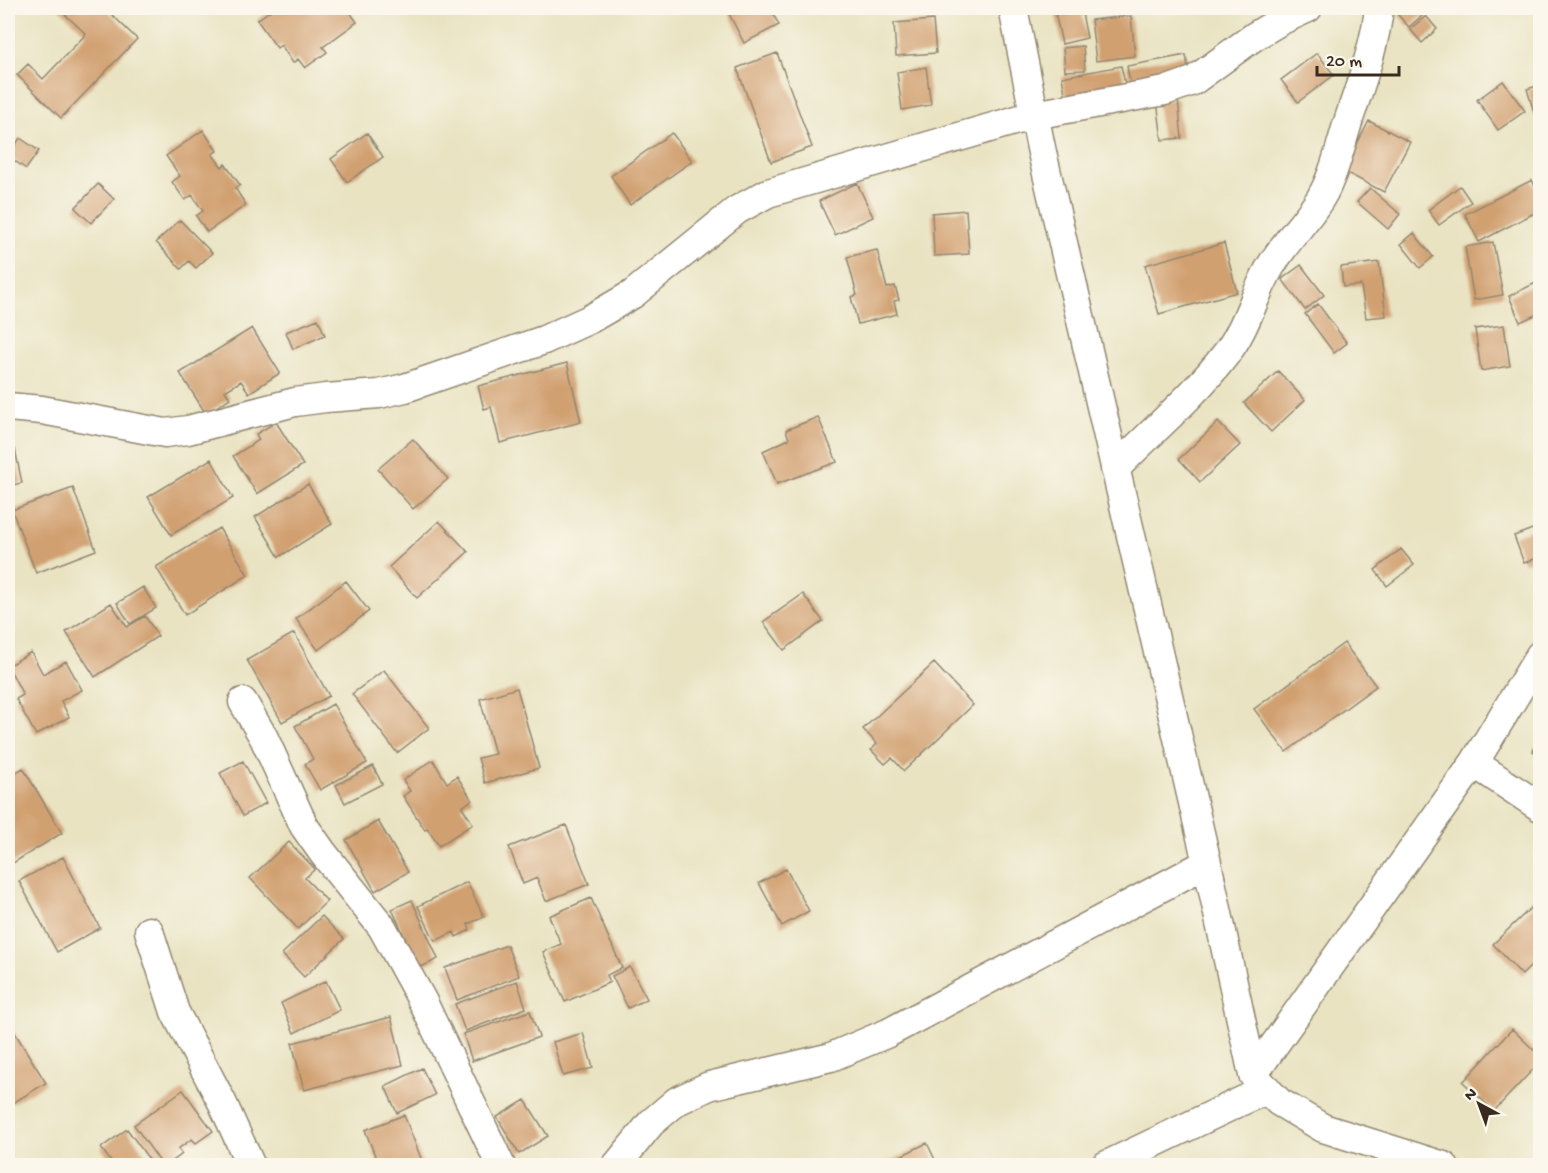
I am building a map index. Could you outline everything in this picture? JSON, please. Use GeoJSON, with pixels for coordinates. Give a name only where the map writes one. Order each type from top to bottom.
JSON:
{"type":"FeatureCollection","features":[{"type":"Feature","properties":{"kind":"street"},"geometry":{"type":"LineString","coordinates":[[1013,8],[1034,115],[1115,469],[1260,1082],[1279,1102],[1323,1128],[1444,1166]]}},
{"type":"Feature","properties":{"kind":"street"},"geometry":{"type":"LineString","coordinates":[[8,407],[42,410],[165,433],[188,430],[295,402],[379,394],[405,388],[544,340],[590,319],[633,294],[737,210],[768,193],[1034,115],[1166,91],[1193,81],[1272,26],[1308,8]]}},
{"type":"Feature","properties":{"kind":"street"},"geometry":{"type":"LineString","coordinates":[[1115,469],[1212,372],[1229,351],[1280,250],[1304,222],[1321,197],[1334,166],[1369,57],[1379,8]]}},
{"type":"Feature","properties":{"kind":"street"},"geometry":{"type":"LineString","coordinates":[[1105,1166],[1260,1082],[1474,763],[1540,655]]}},
{"type":"Feature","properties":{"kind":"street"},"geometry":{"type":"LineString","coordinates":[[243,702],[264,738],[304,826],[382,927],[423,1002],[501,1166]]}},
{"type":"Feature","properties":{"kind":"street"},"geometry":{"type":"LineString","coordinates":[[1474,763],[1540,807]]}},
{"type":"Feature","properties":{"kind":"street"},"geometry":{"type":"LineString","coordinates":[[616,1166],[651,1123],[677,1101],[709,1086],[831,1057],[888,1033],[1207,862]]}},
{"type":"Feature","properties":{"kind":"street"},"geometry":{"type":"LineString","coordinates":[[148,931],[175,1012],[222,1102],[251,1166]]}},
{"type":"Feature","properties":{"kind":"building"},"geometry":{"type":"Polygon","coordinates":[[[58,8],[105,8],[137,39],[61,118],[17,75],[28,64],[43,79],[86,34],[58,8]]]}},
{"type":"Feature","properties":{"kind":"building"},"geometry":{"type":"Polygon","coordinates":[[[274,8],[347,8],[357,22],[323,47],[327,52],[305,68],[298,59],[293,63],[281,45],[277,48],[257,20],[274,8]]]}},
{"type":"Feature","properties":{"kind":"building"},"geometry":{"type":"Polygon","coordinates":[[[726,8],[770,8],[779,25],[744,43],[726,8]]]}},
{"type":"Feature","properties":{"kind":"building"},"geometry":{"type":"Polygon","coordinates":[[[1081,8],[1087,38],[1062,44],[1055,12],[1081,8]]]}},
{"type":"Feature","properties":{"kind":"building"},"geometry":{"type":"Polygon","coordinates":[[[1406,8],[1431,8],[1409,27],[1398,15],[1406,8]]]}},
{"type":"Feature","properties":{"kind":"building"},"geometry":{"type":"Polygon","coordinates":[[[1442,8],[1454,8],[1448,14],[1442,8]]]}},
{"type":"Feature","properties":{"kind":"building"},"geometry":{"type":"Polygon","coordinates":[[[1131,16],[1135,56],[1096,61],[1091,20],[1131,16]]]}},
{"type":"Feature","properties":{"kind":"building"},"geometry":{"type":"Polygon","coordinates":[[[1426,16],[1437,29],[1422,43],[1410,29],[1426,16]]]}},
{"type":"Feature","properties":{"kind":"building"},"geometry":{"type":"Polygon","coordinates":[[[933,20],[936,53],[896,56],[894,23],[933,20]]]}},
{"type":"Feature","properties":{"kind":"building"},"geometry":{"type":"Polygon","coordinates":[[[1083,46],[1085,70],[1065,71],[1063,48],[1083,46]]]}},
{"type":"Feature","properties":{"kind":"building"},"geometry":{"type":"Polygon","coordinates":[[[777,53],[812,147],[771,162],[737,68],[777,53]]]}},
{"type":"Feature","properties":{"kind":"building"},"geometry":{"type":"Polygon","coordinates":[[[1317,53],[1334,75],[1298,102],[1281,80],[1317,53]]]}},
{"type":"Feature","properties":{"kind":"building"},"geometry":{"type":"Polygon","coordinates":[[[1186,55],[1190,77],[1131,88],[1127,66],[1186,55]]]}},
{"type":"Feature","properties":{"kind":"building"},"geometry":{"type":"Polygon","coordinates":[[[1121,66],[1126,88],[1066,99],[1062,77],[1121,66]]]}},
{"type":"Feature","properties":{"kind":"building"},"geometry":{"type":"Polygon","coordinates":[[[926,67],[931,105],[902,110],[897,72],[926,67]]]}},
{"type":"Feature","properties":{"kind":"building"},"geometry":{"type":"Polygon","coordinates":[[[1503,81],[1525,111],[1498,130],[1477,100],[1503,81]]]}},
{"type":"Feature","properties":{"kind":"building"},"geometry":{"type":"Polygon","coordinates":[[[1540,85],[1540,114],[1535,116],[1527,89],[1540,85]]]}},
{"type":"Feature","properties":{"kind":"building"},"geometry":{"type":"Polygon","coordinates":[[[1178,99],[1182,138],[1162,140],[1157,101],[1178,99]]]}},
{"type":"Feature","properties":{"kind":"building"},"geometry":{"type":"Polygon","coordinates":[[[1369,121],[1410,142],[1384,192],[1343,171],[1369,121]]]}},
{"type":"Feature","properties":{"kind":"building"},"geometry":{"type":"Polygon","coordinates":[[[203,130],[217,151],[212,154],[222,167],[225,164],[240,185],[235,188],[246,205],[207,232],[196,216],[203,211],[192,195],[185,200],[172,182],[180,176],[166,156],[203,130]]]}},
{"type":"Feature","properties":{"kind":"building"},"geometry":{"type":"Polygon","coordinates":[[[367,133],[383,157],[347,182],[331,159],[367,133]]]}},
{"type":"Feature","properties":{"kind":"building"},"geometry":{"type":"Polygon","coordinates":[[[672,133],[692,161],[630,205],[611,176],[672,133]]]}},
{"type":"Feature","properties":{"kind":"building"},"geometry":{"type":"Polygon","coordinates":[[[20,138],[39,151],[26,169],[8,156],[20,138]]]}},
{"type":"Feature","properties":{"kind":"building"},"geometry":{"type":"Polygon","coordinates":[[[1532,180],[1540,197],[1540,210],[1479,242],[1465,214],[1532,180]]]}},
{"type":"Feature","properties":{"kind":"building"},"geometry":{"type":"Polygon","coordinates":[[[857,183],[873,217],[835,235],[819,201],[857,183]]]}},
{"type":"Feature","properties":{"kind":"building"},"geometry":{"type":"Polygon","coordinates":[[[98,184],[114,199],[91,223],[75,208],[98,184]]]}},
{"type":"Feature","properties":{"kind":"building"},"geometry":{"type":"Polygon","coordinates":[[[1460,186],[1471,202],[1439,225],[1428,210],[1460,186]]]}},
{"type":"Feature","properties":{"kind":"building"},"geometry":{"type":"Polygon","coordinates":[[[1370,188],[1400,214],[1388,229],[1357,202],[1370,188]]]}},
{"type":"Feature","properties":{"kind":"building"},"geometry":{"type":"Polygon","coordinates":[[[966,210],[969,254],[934,256],[932,213],[966,210]]]}},
{"type":"Feature","properties":{"kind":"building"},"geometry":{"type":"Polygon","coordinates":[[[180,220],[212,253],[196,268],[189,261],[181,269],[156,242],[180,220]]]}},
{"type":"Feature","properties":{"kind":"building"},"geometry":{"type":"Polygon","coordinates":[[[1414,233],[1433,257],[1420,268],[1401,244],[1414,233]]]}},
{"type":"Feature","properties":{"kind":"building"},"geometry":{"type":"Polygon","coordinates":[[[1493,242],[1503,295],[1474,300],[1465,247],[1493,242]]]}},
{"type":"Feature","properties":{"kind":"building"},"geometry":{"type":"Polygon","coordinates":[[[1224,243],[1237,292],[1159,314],[1145,265],[1224,243]]]}},
{"type":"Feature","properties":{"kind":"building"},"geometry":{"type":"Polygon","coordinates":[[[877,250],[887,288],[895,286],[899,300],[894,301],[897,314],[858,324],[851,297],[857,295],[847,257],[877,250]]]}},
{"type":"Feature","properties":{"kind":"building"},"geometry":{"type":"Polygon","coordinates":[[[1379,262],[1386,316],[1366,318],[1361,285],[1343,287],[1341,267],[1379,262]]]}},
{"type":"Feature","properties":{"kind":"building"},"geometry":{"type":"Polygon","coordinates":[[[1301,265],[1324,295],[1305,310],[1282,279],[1301,265]]]}},
{"type":"Feature","properties":{"kind":"building"},"geometry":{"type":"Polygon","coordinates":[[[1540,281],[1540,313],[1520,322],[1509,296],[1540,281]]]}},
{"type":"Feature","properties":{"kind":"building"},"geometry":{"type":"Polygon","coordinates":[[[1318,304],[1347,343],[1334,353],[1305,314],[1318,304]]]}},
{"type":"Feature","properties":{"kind":"building"},"geometry":{"type":"Polygon","coordinates":[[[318,319],[325,335],[293,349],[286,332],[318,319]]]}},
{"type":"Feature","properties":{"kind":"building"},"geometry":{"type":"Polygon","coordinates":[[[1504,325],[1510,366],[1481,371],[1475,329],[1504,325]]]}},
{"type":"Feature","properties":{"kind":"building"},"geometry":{"type":"Polygon","coordinates":[[[252,328],[280,373],[249,393],[241,381],[225,391],[230,398],[206,414],[180,373],[252,328]]]}},
{"type":"Feature","properties":{"kind":"building"},"geometry":{"type":"Polygon","coordinates":[[[567,363],[581,422],[500,443],[491,407],[484,409],[478,386],[567,363]]]}},
{"type":"Feature","properties":{"kind":"building"},"geometry":{"type":"Polygon","coordinates":[[[1278,371],[1305,400],[1271,432],[1244,403],[1278,371]]]}},
{"type":"Feature","properties":{"kind":"building"},"geometry":{"type":"Polygon","coordinates":[[[818,417],[837,462],[777,484],[763,451],[789,439],[786,430],[818,417]]]}},
{"type":"Feature","properties":{"kind":"building"},"geometry":{"type":"Polygon","coordinates":[[[276,422],[303,465],[257,494],[233,456],[259,440],[256,434],[276,422]]]}},
{"type":"Feature","properties":{"kind":"building"},"geometry":{"type":"Polygon","coordinates":[[[1218,422],[1240,445],[1200,482],[1179,459],[1218,422]]]}},
{"type":"Feature","properties":{"kind":"building"},"geometry":{"type":"Polygon","coordinates":[[[413,439],[448,479],[413,509],[378,469],[413,439]]]}},
{"type":"Feature","properties":{"kind":"building"},"geometry":{"type":"Polygon","coordinates":[[[15,449],[22,483],[8,486],[8,450],[15,449]]]}},
{"type":"Feature","properties":{"kind":"building"},"geometry":{"type":"Polygon","coordinates":[[[211,459],[233,498],[171,535],[148,497],[211,459]]]}},
{"type":"Feature","properties":{"kind":"building"},"geometry":{"type":"Polygon","coordinates":[[[308,484],[332,524],[279,557],[255,517],[308,484]]]}},
{"type":"Feature","properties":{"kind":"building"},"geometry":{"type":"Polygon","coordinates":[[[73,488],[96,550],[36,573],[12,510],[73,488]]]}},
{"type":"Feature","properties":{"kind":"building"},"geometry":{"type":"Polygon","coordinates":[[[439,521],[468,552],[417,598],[389,567],[439,521]]]}},
{"type":"Feature","properties":{"kind":"building"},"geometry":{"type":"Polygon","coordinates":[[[1540,526],[1540,557],[1524,563],[1514,536],[1540,526]]]}},
{"type":"Feature","properties":{"kind":"building"},"geometry":{"type":"Polygon","coordinates":[[[219,528],[248,575],[185,615],[156,567],[219,528]]]}},
{"type":"Feature","properties":{"kind":"building"},"geometry":{"type":"Polygon","coordinates":[[[1401,549],[1414,565],[1387,586],[1375,570],[1401,549]]]}},
{"type":"Feature","properties":{"kind":"building"},"geometry":{"type":"Polygon","coordinates":[[[346,581],[369,611],[318,650],[296,619],[346,581]]]}},
{"type":"Feature","properties":{"kind":"building"},"geometry":{"type":"Polygon","coordinates":[[[143,587],[156,608],[130,624],[117,603],[143,587]]]}},
{"type":"Feature","properties":{"kind":"building"},"geometry":{"type":"Polygon","coordinates":[[[803,594],[823,621],[784,650],[763,622],[803,594]]]}},
{"type":"Feature","properties":{"kind":"building"},"geometry":{"type":"Polygon","coordinates":[[[111,603],[127,627],[145,616],[158,636],[95,677],[66,632],[111,603]]]}},
{"type":"Feature","properties":{"kind":"building"},"geometry":{"type":"Polygon","coordinates":[[[294,633],[329,696],[282,722],[247,660],[294,633]]]}},
{"type":"Feature","properties":{"kind":"building"},"geometry":{"type":"Polygon","coordinates":[[[1344,643],[1376,686],[1286,752],[1254,709],[1344,643]]]}},
{"type":"Feature","properties":{"kind":"building"},"geometry":{"type":"Polygon","coordinates":[[[31,652],[43,674],[66,661],[82,690],[61,701],[69,717],[36,735],[16,699],[23,695],[8,666],[31,652]]]}},
{"type":"Feature","properties":{"kind":"building"},"geometry":{"type":"Polygon","coordinates":[[[934,663],[973,705],[904,771],[892,758],[885,764],[871,750],[877,744],[863,729],[934,663]]]}},
{"type":"Feature","properties":{"kind":"building"},"geometry":{"type":"Polygon","coordinates":[[[384,670],[429,728],[397,753],[352,694],[384,670]]]}},
{"type":"Feature","properties":{"kind":"building"},"geometry":{"type":"Polygon","coordinates":[[[517,688],[539,768],[485,783],[478,758],[495,754],[480,699],[517,688]]]}},
{"type":"Feature","properties":{"kind":"building"},"geometry":{"type":"Polygon","coordinates":[[[333,704],[367,763],[320,790],[305,764],[313,759],[295,726],[333,704]]]}},
{"type":"Feature","properties":{"kind":"building"},"geometry":{"type":"Polygon","coordinates":[[[1540,739],[1540,756],[1533,751],[1540,739]]]}},
{"type":"Feature","properties":{"kind":"building"},"geometry":{"type":"Polygon","coordinates":[[[433,760],[447,783],[457,776],[472,800],[462,807],[473,824],[439,846],[427,828],[425,830],[403,796],[410,791],[403,780],[433,760]]]}},
{"type":"Feature","properties":{"kind":"building"},"geometry":{"type":"Polygon","coordinates":[[[243,761],[266,803],[243,816],[220,773],[243,761]]]}},
{"type":"Feature","properties":{"kind":"building"},"geometry":{"type":"Polygon","coordinates":[[[373,766],[382,784],[345,803],[336,785],[373,766]]]}},
{"type":"Feature","properties":{"kind":"building"},"geometry":{"type":"Polygon","coordinates":[[[23,768],[62,833],[13,863],[8,854],[8,777],[23,768]]]}},
{"type":"Feature","properties":{"kind":"building"},"geometry":{"type":"Polygon","coordinates":[[[378,821],[408,872],[375,891],[346,840],[378,821]]]}},
{"type":"Feature","properties":{"kind":"building"},"geometry":{"type":"Polygon","coordinates":[[[566,825],[589,884],[546,901],[537,878],[523,884],[509,847],[566,825]]]}},
{"type":"Feature","properties":{"kind":"building"},"geometry":{"type":"Polygon","coordinates":[[[289,842],[315,869],[305,878],[327,901],[298,929],[250,878],[289,842]]]}},
{"type":"Feature","properties":{"kind":"building"},"geometry":{"type":"Polygon","coordinates":[[[63,857],[100,928],[57,952],[19,881],[63,857]]]}},
{"type":"Feature","properties":{"kind":"building"},"geometry":{"type":"Polygon","coordinates":[[[786,869],[809,911],[782,926],[759,883],[786,869]]]}},
{"type":"Feature","properties":{"kind":"building"},"geometry":{"type":"Polygon","coordinates":[[[467,882],[484,917],[468,924],[470,930],[456,937],[454,932],[435,941],[418,906],[467,882]]]}},
{"type":"Feature","properties":{"kind":"building"},"geometry":{"type":"Polygon","coordinates":[[[591,898],[622,968],[607,975],[610,982],[565,1002],[543,952],[561,944],[549,916],[591,898]]]}},
{"type":"Feature","properties":{"kind":"building"},"geometry":{"type":"Polygon","coordinates":[[[1540,899],[1540,957],[1522,975],[1493,944],[1540,899]]]}},
{"type":"Feature","properties":{"kind":"building"},"geometry":{"type":"Polygon","coordinates":[[[412,900],[438,959],[419,968],[392,909],[412,900]]]}},
{"type":"Feature","properties":{"kind":"building"},"geometry":{"type":"Polygon","coordinates":[[[322,916],[344,939],[304,977],[282,954],[322,916]]]}},
{"type":"Feature","properties":{"kind":"building"},"geometry":{"type":"Polygon","coordinates":[[[507,945],[519,976],[457,1000],[445,968],[507,945]]]}},
{"type":"Feature","properties":{"kind":"building"},"geometry":{"type":"Polygon","coordinates":[[[630,967],[647,999],[628,1008],[612,976],[630,967]]]}},
{"type":"Feature","properties":{"kind":"building"},"geometry":{"type":"Polygon","coordinates":[[[326,981],[340,1010],[294,1033],[281,1003],[326,981]]]}},
{"type":"Feature","properties":{"kind":"building"},"geometry":{"type":"Polygon","coordinates":[[[517,981],[526,1008],[465,1031],[455,1004],[517,981]]]}},
{"type":"Feature","properties":{"kind":"building"},"geometry":{"type":"Polygon","coordinates":[[[530,1011],[539,1037],[472,1061],[463,1034],[530,1011]]]}},
{"type":"Feature","properties":{"kind":"building"},"geometry":{"type":"Polygon","coordinates":[[[391,1017],[403,1065],[304,1090],[292,1043],[391,1017]]]}},
{"type":"Feature","properties":{"kind":"building"},"geometry":{"type":"Polygon","coordinates":[[[10,1025],[46,1083],[8,1106],[8,1026],[10,1025]]]}},
{"type":"Feature","properties":{"kind":"building"},"geometry":{"type":"Polygon","coordinates":[[[1512,1029],[1540,1056],[1540,1062],[1494,1111],[1463,1082],[1512,1029]]]}},
{"type":"Feature","properties":{"kind":"building"},"geometry":{"type":"Polygon","coordinates":[[[583,1033],[593,1068],[563,1076],[553,1042],[583,1033]]]}},
{"type":"Feature","properties":{"kind":"building"},"geometry":{"type":"Polygon","coordinates":[[[422,1068],[435,1095],[397,1113],[385,1086],[422,1068]]]}},
{"type":"Feature","properties":{"kind":"building"},"geometry":{"type":"Polygon","coordinates":[[[183,1090],[213,1131],[196,1143],[192,1139],[178,1149],[182,1154],[163,1166],[134,1125],[183,1090]]]}},
{"type":"Feature","properties":{"kind":"building"},"geometry":{"type":"Polygon","coordinates":[[[525,1100],[548,1136],[519,1154],[497,1117],[525,1100]]]}},
{"type":"Feature","properties":{"kind":"building"},"geometry":{"type":"Polygon","coordinates":[[[404,1115],[424,1166],[379,1166],[365,1130],[404,1115]]]}},
{"type":"Feature","properties":{"kind":"building"},"geometry":{"type":"Polygon","coordinates":[[[127,1129],[154,1166],[114,1166],[101,1148],[127,1129]]]}},
{"type":"Feature","properties":{"kind":"building"},"geometry":{"type":"Polygon","coordinates":[[[927,1143],[938,1166],[880,1166],[927,1143]]]}}]}
